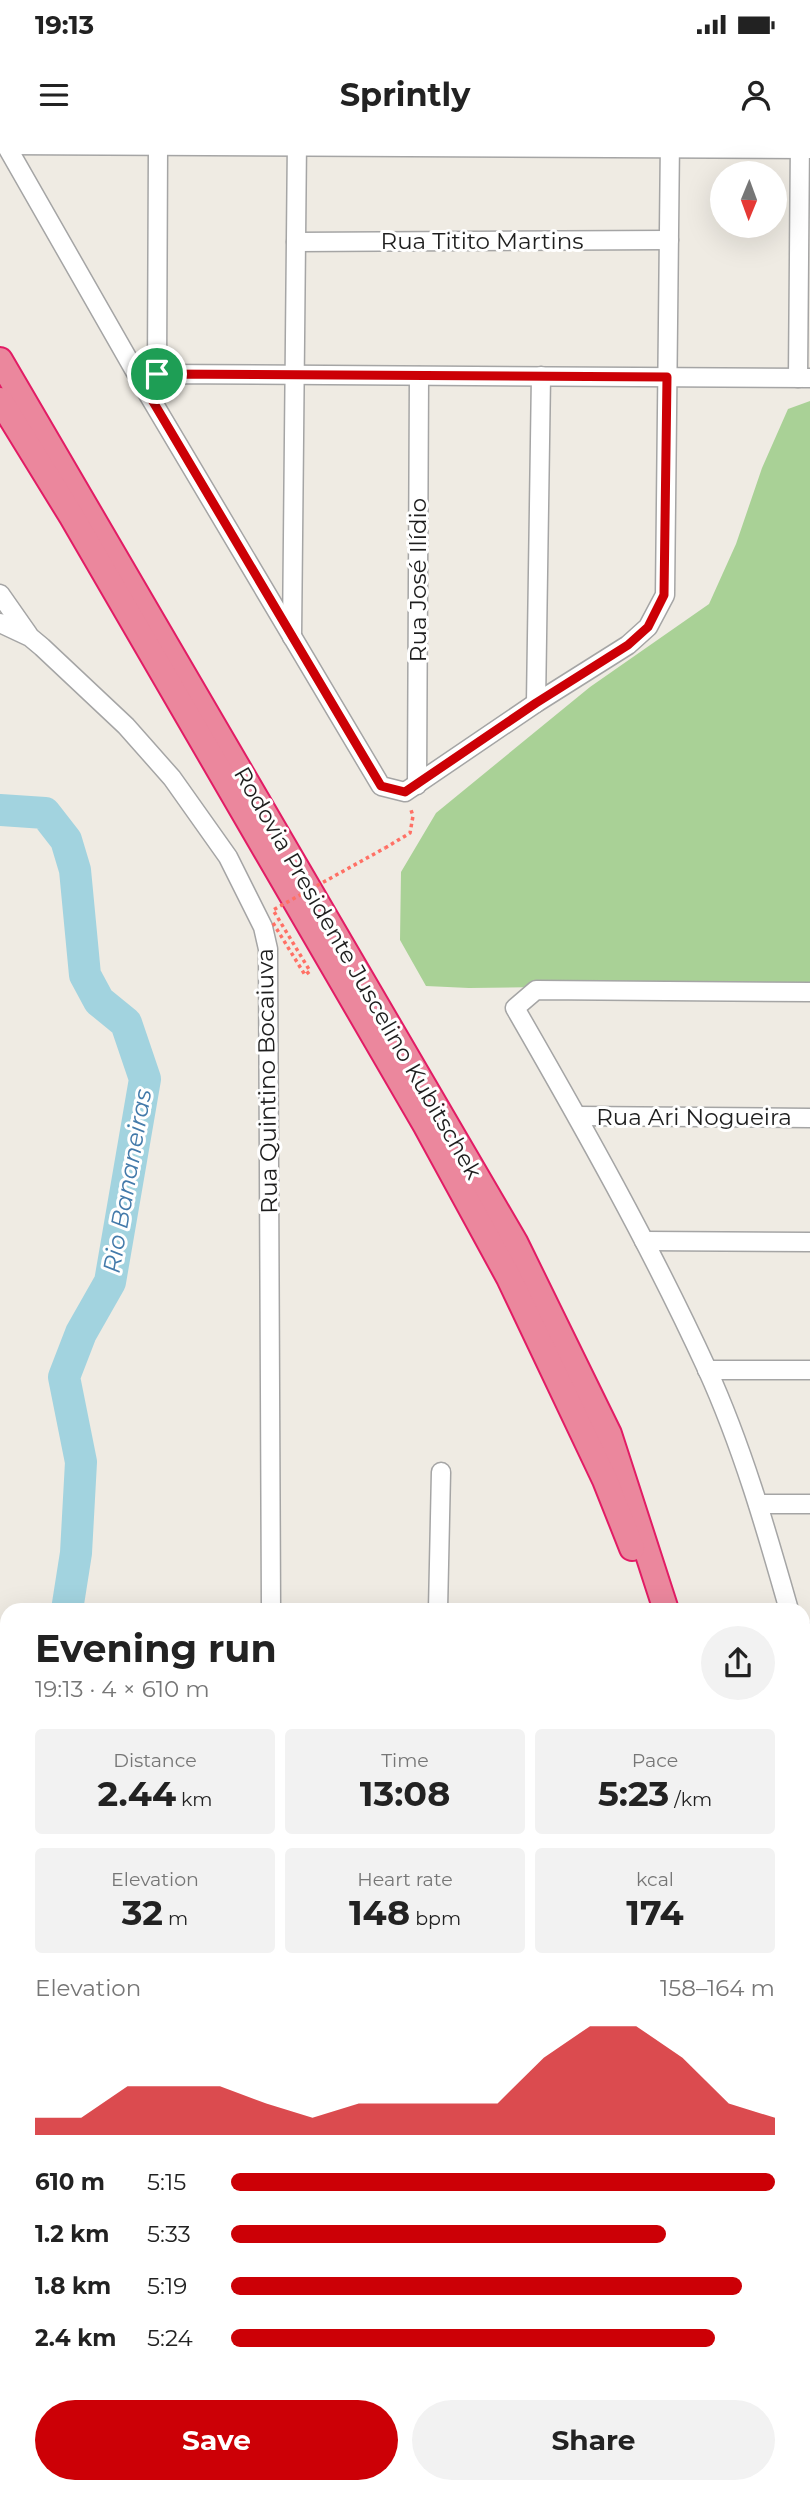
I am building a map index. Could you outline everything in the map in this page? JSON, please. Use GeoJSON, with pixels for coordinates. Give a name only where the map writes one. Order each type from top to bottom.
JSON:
{"type":"FeatureCollection","features":[{"type":"Feature","properties":{"kind":"highway","name":"Rodovia Presidente Juscelino Kubitschek"},"geometry":{"type":"LineString","coordinates":[[0,360],[515,1242],[609,1434],[664,1603]]}},
{"type":"Feature","properties":{"kind":"highway","name":"Rodovia Presidente Juscelino Kubitschek"},"geometry":{"type":"LineString","coordinates":[[0,400],[72,517],[426,1126],[509,1278],[605,1480],[632,1547],[650,1603]]}},
{"type":"Feature","properties":{"kind":"street"},"geometry":{"type":"LineString","coordinates":[[5,143],[158,146],[297,143],[803,146],[804,378],[157,374],[139,378]]}},
{"type":"Feature","properties":{"kind":"street"},"geometry":{"type":"LineString","coordinates":[[5,143],[139,378],[381,786],[411,788],[536,703],[628,645],[648,627],[664,595],[670,144]]}},
{"type":"Feature","properties":{"kind":"street"},"geometry":{"type":"LineString","coordinates":[[292,637],[297,143]]}},
{"type":"Feature","properties":{"kind":"street"},"geometry":{"type":"LineString","coordinates":[[157,374],[158,146]]}},
{"type":"Feature","properties":{"kind":"street","name":"Rua Titito Martins"},"geometry":{"type":"LineString","coordinates":[[296,242],[669,240]]}},
{"type":"Feature","properties":{"kind":"street","name":"Rua José Ilídio"},"geometry":{"type":"LineString","coordinates":[[411,788],[419,376]]}},
{"type":"Feature","properties":{"kind":"street"},"geometry":{"type":"LineString","coordinates":[[536,703],[541,376]]}},
{"type":"Feature","properties":{"kind":"street","name":"Rua Quintino Bocaiuva"},"geometry":{"type":"LineString","coordinates":[[0,594],[30,637],[126,726],[172,778],[228,857],[265,932],[268,949],[271,1603]]}},
{"type":"Feature","properties":{"kind":"street","name":"Rua Quintino Bocaiuva"},"geometry":{"type":"LineString","coordinates":[[0,623],[30,637]]}},
{"type":"Feature","properties":{"kind":"street"},"geometry":{"type":"LineString","coordinates":[[787,1603],[758,1504],[707,1370],[644,1241],[577,1116],[514,1008],[536,990],[810,992]]}},
{"type":"Feature","properties":{"kind":"street","name":"Rua Ari Nogueira"},"geometry":{"type":"LineString","coordinates":[[577,1116],[810,1118]]}},
{"type":"Feature","properties":{"kind":"street"},"geometry":{"type":"LineString","coordinates":[[644,1241],[810,1242]]}},
{"type":"Feature","properties":{"kind":"street"},"geometry":{"type":"LineString","coordinates":[[707,1370],[810,1370]]}},
{"type":"Feature","properties":{"kind":"street"},"geometry":{"type":"LineString","coordinates":[[438,1603],[441,1472]]}},
{"type":"Feature","properties":{"kind":"street"},"geometry":{"type":"LineString","coordinates":[[758,1504],[810,1504]]}},
{"type":"Feature","properties":{"kind":"path"},"geometry":{"type":"LineString","coordinates":[[273,923],[305,975],[310,971],[273,910],[410,833],[413,816],[411,788]]}},
{"type":"Feature","properties":{"kind":"green space"},"geometry":{"type":"Polygon","coordinates":[[[810,401],[810,983],[469,988],[426,986],[400,940],[401,872],[436,813],[590,687],[709,604],[736,544],[762,468],[788,409],[810,401]]]}},
{"type":"Feature","properties":{"kind":"waterway","name":"Rio Bananeiras"},"geometry":{"type":"LineString","coordinates":[[0,810],[45,813],[66,840],[75,870],[85,975],[99,1001],[126,1023],[145,1079],[110,1282],[81,1333],[64,1377],[81,1462],[76,1553],[68,1603]]}},
{"type":"Feature","properties":{"kind":"route"},"geometry":{"type":"LineString","coordinates":[[157,374],[667,377],[664,595],[648,627],[628,645],[536,703],[405,792],[381,786],[139,378],[157,374]]}}]}
